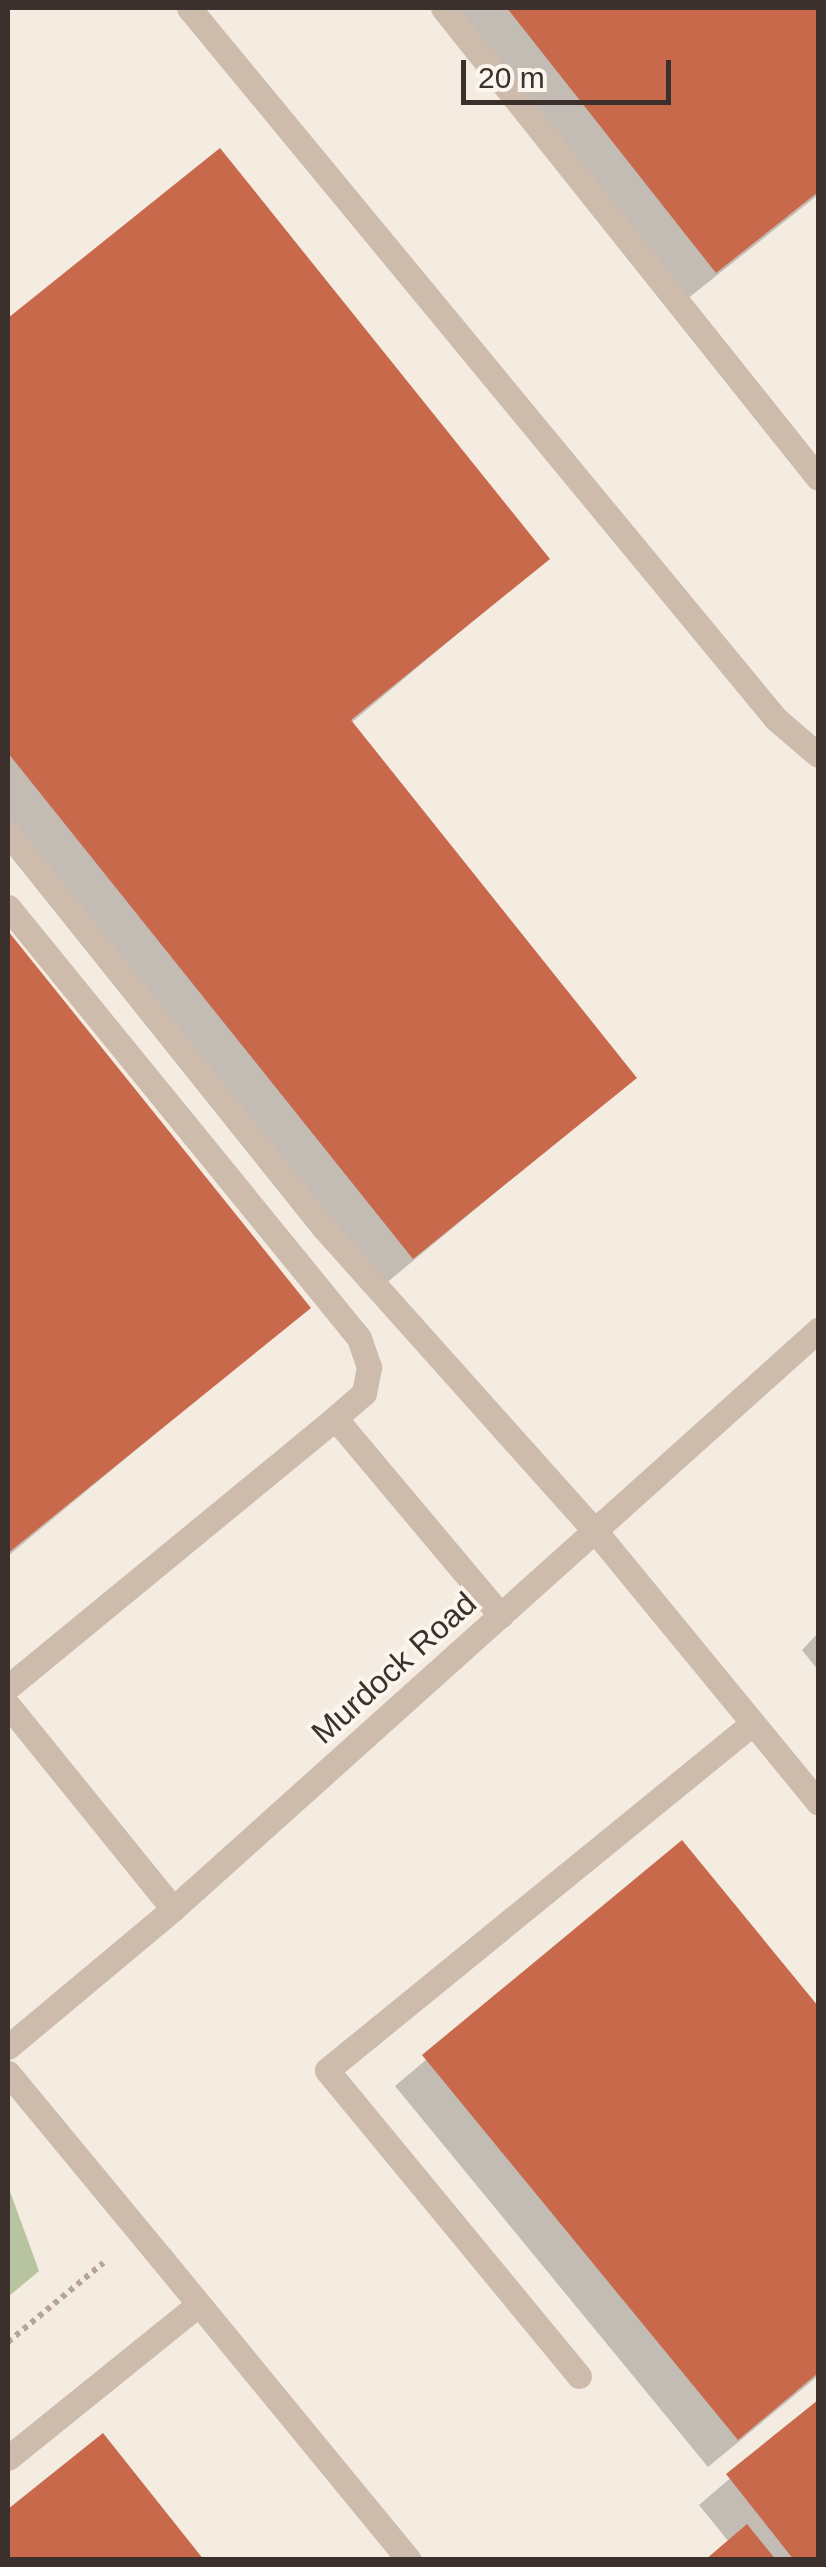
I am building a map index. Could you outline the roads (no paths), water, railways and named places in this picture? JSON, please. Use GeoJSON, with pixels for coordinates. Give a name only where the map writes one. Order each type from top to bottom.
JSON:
{"type":"FeatureCollection","features":[{"type":"Feature","properties":{"kind":"street"},"geometry":{"type":"LineString","coordinates":[[189,8],[776,719],[818,754]]}},
{"type":"Feature","properties":{"kind":"street"},"geometry":{"type":"LineString","coordinates":[[443,8],[818,478]]}},
{"type":"Feature","properties":{"kind":"street"},"geometry":{"type":"LineString","coordinates":[[8,833],[324,1228],[596,1532],[818,1802]]}},
{"type":"Feature","properties":{"kind":"street"},"geometry":{"type":"LineString","coordinates":[[8,907],[359,1338],[369,1367],[364,1393],[8,1688]]}},
{"type":"Feature","properties":{"kind":"street","name":"Murdock Road"},"geometry":{"type":"LineString","coordinates":[[8,2048],[172,1909],[818,1330]]}},
{"type":"Feature","properties":{"kind":"street"},"geometry":{"type":"LineString","coordinates":[[335,1418],[500,1616]]}},
{"type":"Feature","properties":{"kind":"street"},"geometry":{"type":"LineString","coordinates":[[8,1705],[172,1909]]}},
{"type":"Feature","properties":{"kind":"street"},"geometry":{"type":"LineString","coordinates":[[579,2376],[327,2070],[753,1723]]}},
{"type":"Feature","properties":{"kind":"street"},"geometry":{"type":"LineString","coordinates":[[8,2073],[410,2560]]}},
{"type":"Feature","properties":{"kind":"street"},"geometry":{"type":"LineString","coordinates":[[8,2458],[199,2304]]}}]}
